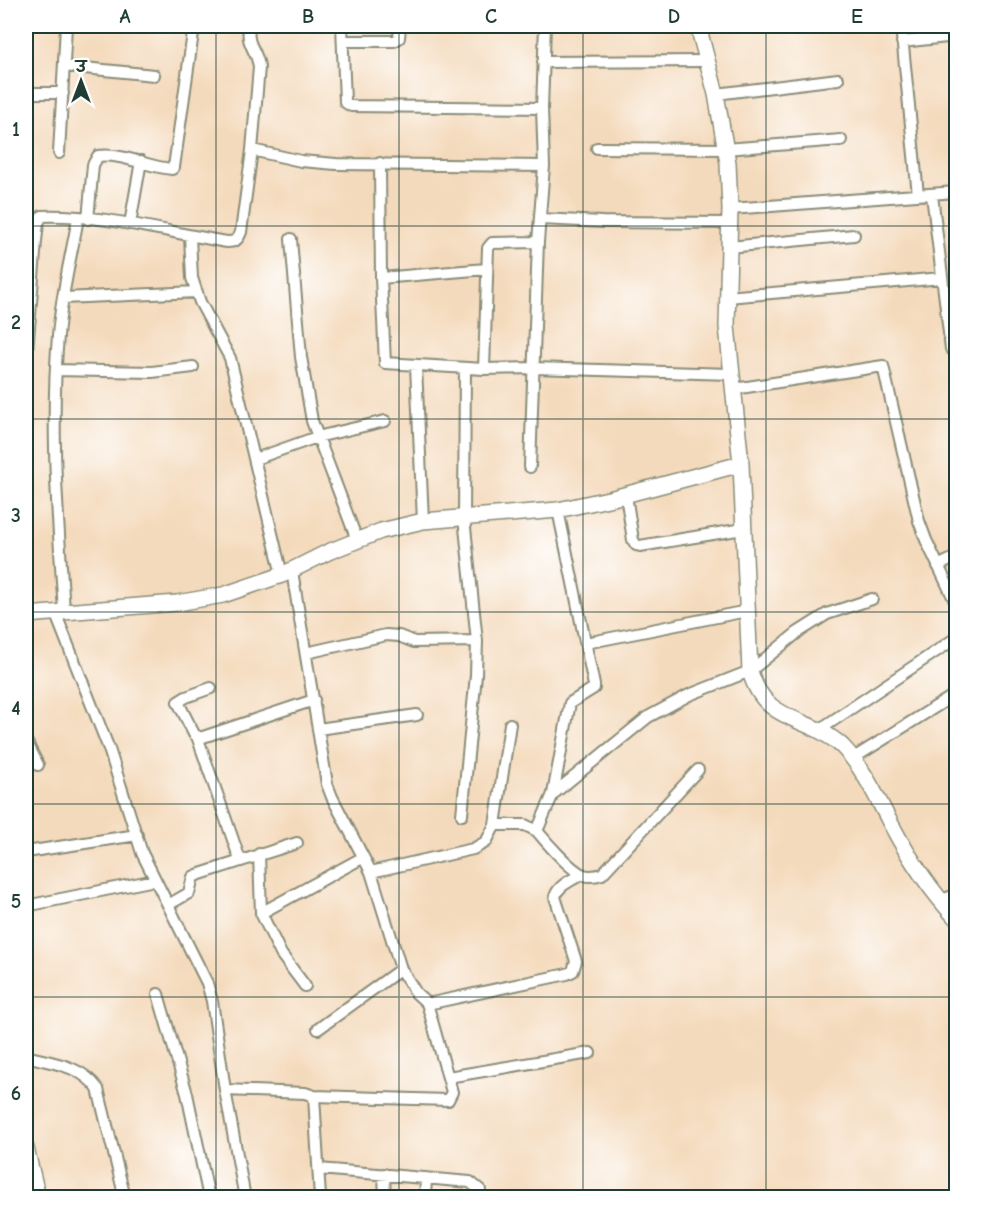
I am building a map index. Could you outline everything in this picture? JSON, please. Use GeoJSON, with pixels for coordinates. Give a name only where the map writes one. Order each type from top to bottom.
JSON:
{"type":"FeatureCollection","features":[{"type":"Feature","properties":{"kind":"street"},"geometry":{"type":"LineString","coordinates":[[59,153],[66,26]]}},
{"type":"Feature","properties":{"kind":"street"},"geometry":{"type":"LineString","coordinates":[[194,26],[174,167],[166,169],[141,161],[104,155],[94,160],[83,219],[63,298],[56,370],[55,470],[59,611],[109,749],[142,853],[210,993],[245,1197]]}},
{"type":"Feature","properties":{"kind":"street"},"geometry":{"type":"LineString","coordinates":[[26,364],[31,241],[42,216],[130,225],[227,242],[234,242],[239,238],[252,150],[259,67],[257,55],[248,42],[249,26]]}},
{"type":"Feature","properties":{"kind":"street"},"geometry":{"type":"LineString","coordinates":[[342,26],[345,102],[351,106],[542,108]]}},
{"type":"Feature","properties":{"kind":"street"},"geometry":{"type":"LineString","coordinates":[[343,41],[394,41],[399,38],[400,26]]}},
{"type":"Feature","properties":{"kind":"street"},"geometry":{"type":"LineString","coordinates":[[530,467],[538,242],[544,166],[542,108],[545,26]]}},
{"type":"Feature","properties":{"kind":"street"},"geometry":{"type":"LineString","coordinates":[[698,26],[716,94],[728,163],[730,216],[727,297],[732,381],[741,464],[750,671],[753,684],[769,706],[819,730],[843,748],[852,759],[914,864],[957,918]]}},
{"type":"Feature","properties":{"kind":"street"},"geometry":{"type":"LineString","coordinates":[[901,26],[918,195]]}},
{"type":"Feature","properties":{"kind":"street"},"geometry":{"type":"LineString","coordinates":[[902,42],[957,36]]}},
{"type":"Feature","properties":{"kind":"street"},"geometry":{"type":"LineString","coordinates":[[543,62],[707,61]]}},
{"type":"Feature","properties":{"kind":"street"},"geometry":{"type":"LineString","coordinates":[[64,66],[154,75]]}},
{"type":"Feature","properties":{"kind":"street"},"geometry":{"type":"LineString","coordinates":[[716,94],[838,79]]}},
{"type":"Feature","properties":{"kind":"street"},"geometry":{"type":"LineString","coordinates":[[26,93],[63,93]]}},
{"type":"Feature","properties":{"kind":"street"},"geometry":{"type":"LineString","coordinates":[[597,148],[725,149],[841,140]]}},
{"type":"Feature","properties":{"kind":"street"},"geometry":{"type":"LineString","coordinates":[[252,150],[318,163],[544,166]]}},
{"type":"Feature","properties":{"kind":"street"},"geometry":{"type":"LineString","coordinates":[[130,225],[141,161]]}},
{"type":"Feature","properties":{"kind":"street"},"geometry":{"type":"LineString","coordinates":[[380,163],[381,278],[385,363],[484,369],[533,368],[732,381],[883,366],[919,521],[957,603]]}},
{"type":"Feature","properties":{"kind":"street"},"geometry":{"type":"LineString","coordinates":[[540,219],[602,222],[730,216],[957,192]]}},
{"type":"Feature","properties":{"kind":"street"},"geometry":{"type":"LineString","coordinates":[[932,195],[951,349],[957,348]]}},
{"type":"Feature","properties":{"kind":"street"},"geometry":{"type":"LineString","coordinates":[[729,247],[854,235]]}},
{"type":"Feature","properties":{"kind":"street"},"geometry":{"type":"LineString","coordinates":[[190,236],[190,265],[196,292],[230,358],[287,573],[306,653],[327,784],[371,872],[401,969],[416,993],[426,1002],[452,1092],[448,1100],[314,1096],[305,1093],[225,1090]]}},
{"type":"Feature","properties":{"kind":"street"},"geometry":{"type":"LineString","coordinates":[[291,239],[301,357],[312,420],[357,540]]}},
{"type":"Feature","properties":{"kind":"street"},"geometry":{"type":"LineString","coordinates":[[484,369],[488,248],[492,243],[538,242]]}},
{"type":"Feature","properties":{"kind":"street"},"geometry":{"type":"LineString","coordinates":[[381,278],[486,269]]}},
{"type":"Feature","properties":{"kind":"street"},"geometry":{"type":"LineString","coordinates":[[727,297],[942,278]]}},
{"type":"Feature","properties":{"kind":"street"},"geometry":{"type":"LineString","coordinates":[[63,298],[196,292]]}},
{"type":"Feature","properties":{"kind":"street"},"geometry":{"type":"LineString","coordinates":[[416,366],[423,521]]}},
{"type":"Feature","properties":{"kind":"street"},"geometry":{"type":"LineString","coordinates":[[56,370],[152,372],[193,367]]}},
{"type":"Feature","properties":{"kind":"street"},"geometry":{"type":"LineString","coordinates":[[462,815],[476,675],[477,641],[464,518],[465,368]]}},
{"type":"Feature","properties":{"kind":"street"},"geometry":{"type":"LineString","coordinates":[[255,459],[317,437],[385,421]]}},
{"type":"Feature","properties":{"kind":"street"},"geometry":{"type":"LineString","coordinates":[[26,615],[205,599],[241,590],[287,573],[328,552],[381,531],[423,521],[558,510],[626,495],[741,464]]}},
{"type":"Feature","properties":{"kind":"street"},"geometry":{"type":"LineString","coordinates":[[626,495],[633,540],[636,545],[743,529]]}},
{"type":"Feature","properties":{"kind":"street"},"geometry":{"type":"LineString","coordinates":[[537,831],[553,794],[570,703],[594,688],[558,510]]}},
{"type":"Feature","properties":{"kind":"street"},"geometry":{"type":"LineString","coordinates":[[938,566],[957,556]]}},
{"type":"Feature","properties":{"kind":"street"},"geometry":{"type":"LineString","coordinates":[[553,794],[648,717],[689,695],[750,671],[813,622],[827,614],[873,599]]}},
{"type":"Feature","properties":{"kind":"street"},"geometry":{"type":"LineString","coordinates":[[586,643],[747,611]]}},
{"type":"Feature","properties":{"kind":"street"},"geometry":{"type":"LineString","coordinates":[[306,653],[386,635],[399,636],[414,642],[477,641]]}},
{"type":"Feature","properties":{"kind":"street"},"geometry":{"type":"LineString","coordinates":[[819,730],[957,638]]}},
{"type":"Feature","properties":{"kind":"street"},"geometry":{"type":"LineString","coordinates":[[211,688],[178,702],[196,736],[240,860]]}},
{"type":"Feature","properties":{"kind":"street"},"geometry":{"type":"LineString","coordinates":[[852,759],[957,694]]}},
{"type":"Feature","properties":{"kind":"street"},"geometry":{"type":"LineString","coordinates":[[196,736],[205,737],[314,700]]}},
{"type":"Feature","properties":{"kind":"street"},"geometry":{"type":"LineString","coordinates":[[318,729],[417,715]]}},
{"type":"Feature","properties":{"kind":"street"},"geometry":{"type":"LineString","coordinates":[[371,872],[474,849],[486,842],[495,825],[510,724]]}},
{"type":"Feature","properties":{"kind":"street"},"geometry":{"type":"LineString","coordinates":[[26,741],[39,765]]}},
{"type":"Feature","properties":{"kind":"street"},"geometry":{"type":"LineString","coordinates":[[495,825],[525,825],[537,831],[557,853],[582,874],[594,876],[602,874],[698,770]]}},
{"type":"Feature","properties":{"kind":"street"},"geometry":{"type":"LineString","coordinates":[[26,852],[137,835]]}},
{"type":"Feature","properties":{"kind":"street"},"geometry":{"type":"LineString","coordinates":[[168,905],[189,893],[193,877],[297,843]]}},
{"type":"Feature","properties":{"kind":"street"},"geometry":{"type":"LineString","coordinates":[[259,854],[261,913],[281,954],[305,986]]}},
{"type":"Feature","properties":{"kind":"street"},"geometry":{"type":"LineString","coordinates":[[261,913],[363,858]]}},
{"type":"Feature","properties":{"kind":"street"},"geometry":{"type":"LineString","coordinates":[[426,1002],[567,975],[573,971],[576,962],[555,897],[561,887],[582,874]]}},
{"type":"Feature","properties":{"kind":"street"},"geometry":{"type":"LineString","coordinates":[[26,906],[155,880]]}},
{"type":"Feature","properties":{"kind":"street"},"geometry":{"type":"LineString","coordinates":[[941,900],[957,896]]}},
{"type":"Feature","properties":{"kind":"street"},"geometry":{"type":"LineString","coordinates":[[318,1029],[401,969]]}},
{"type":"Feature","properties":{"kind":"street"},"geometry":{"type":"LineString","coordinates":[[158,994],[183,1078],[209,1197]]}},
{"type":"Feature","properties":{"kind":"street"},"geometry":{"type":"LineString","coordinates":[[448,1077],[590,1053]]}},
{"type":"Feature","properties":{"kind":"street"},"geometry":{"type":"LineString","coordinates":[[26,1056],[71,1067],[83,1072],[92,1080],[98,1089],[125,1197]]}},
{"type":"Feature","properties":{"kind":"street"},"geometry":{"type":"LineString","coordinates":[[314,1096],[320,1197]]}},
{"type":"Feature","properties":{"kind":"street"},"geometry":{"type":"LineString","coordinates":[[26,1149],[38,1197]]}},
{"type":"Feature","properties":{"kind":"street"},"geometry":{"type":"LineString","coordinates":[[319,1169],[470,1182],[480,1190],[480,1197]]}},
{"type":"Feature","properties":{"kind":"street"},"geometry":{"type":"LineString","coordinates":[[384,1174],[385,1197]]}},
{"type":"Feature","properties":{"kind":"street"},"geometry":{"type":"LineString","coordinates":[[425,1197],[426,1178]]}}]}
